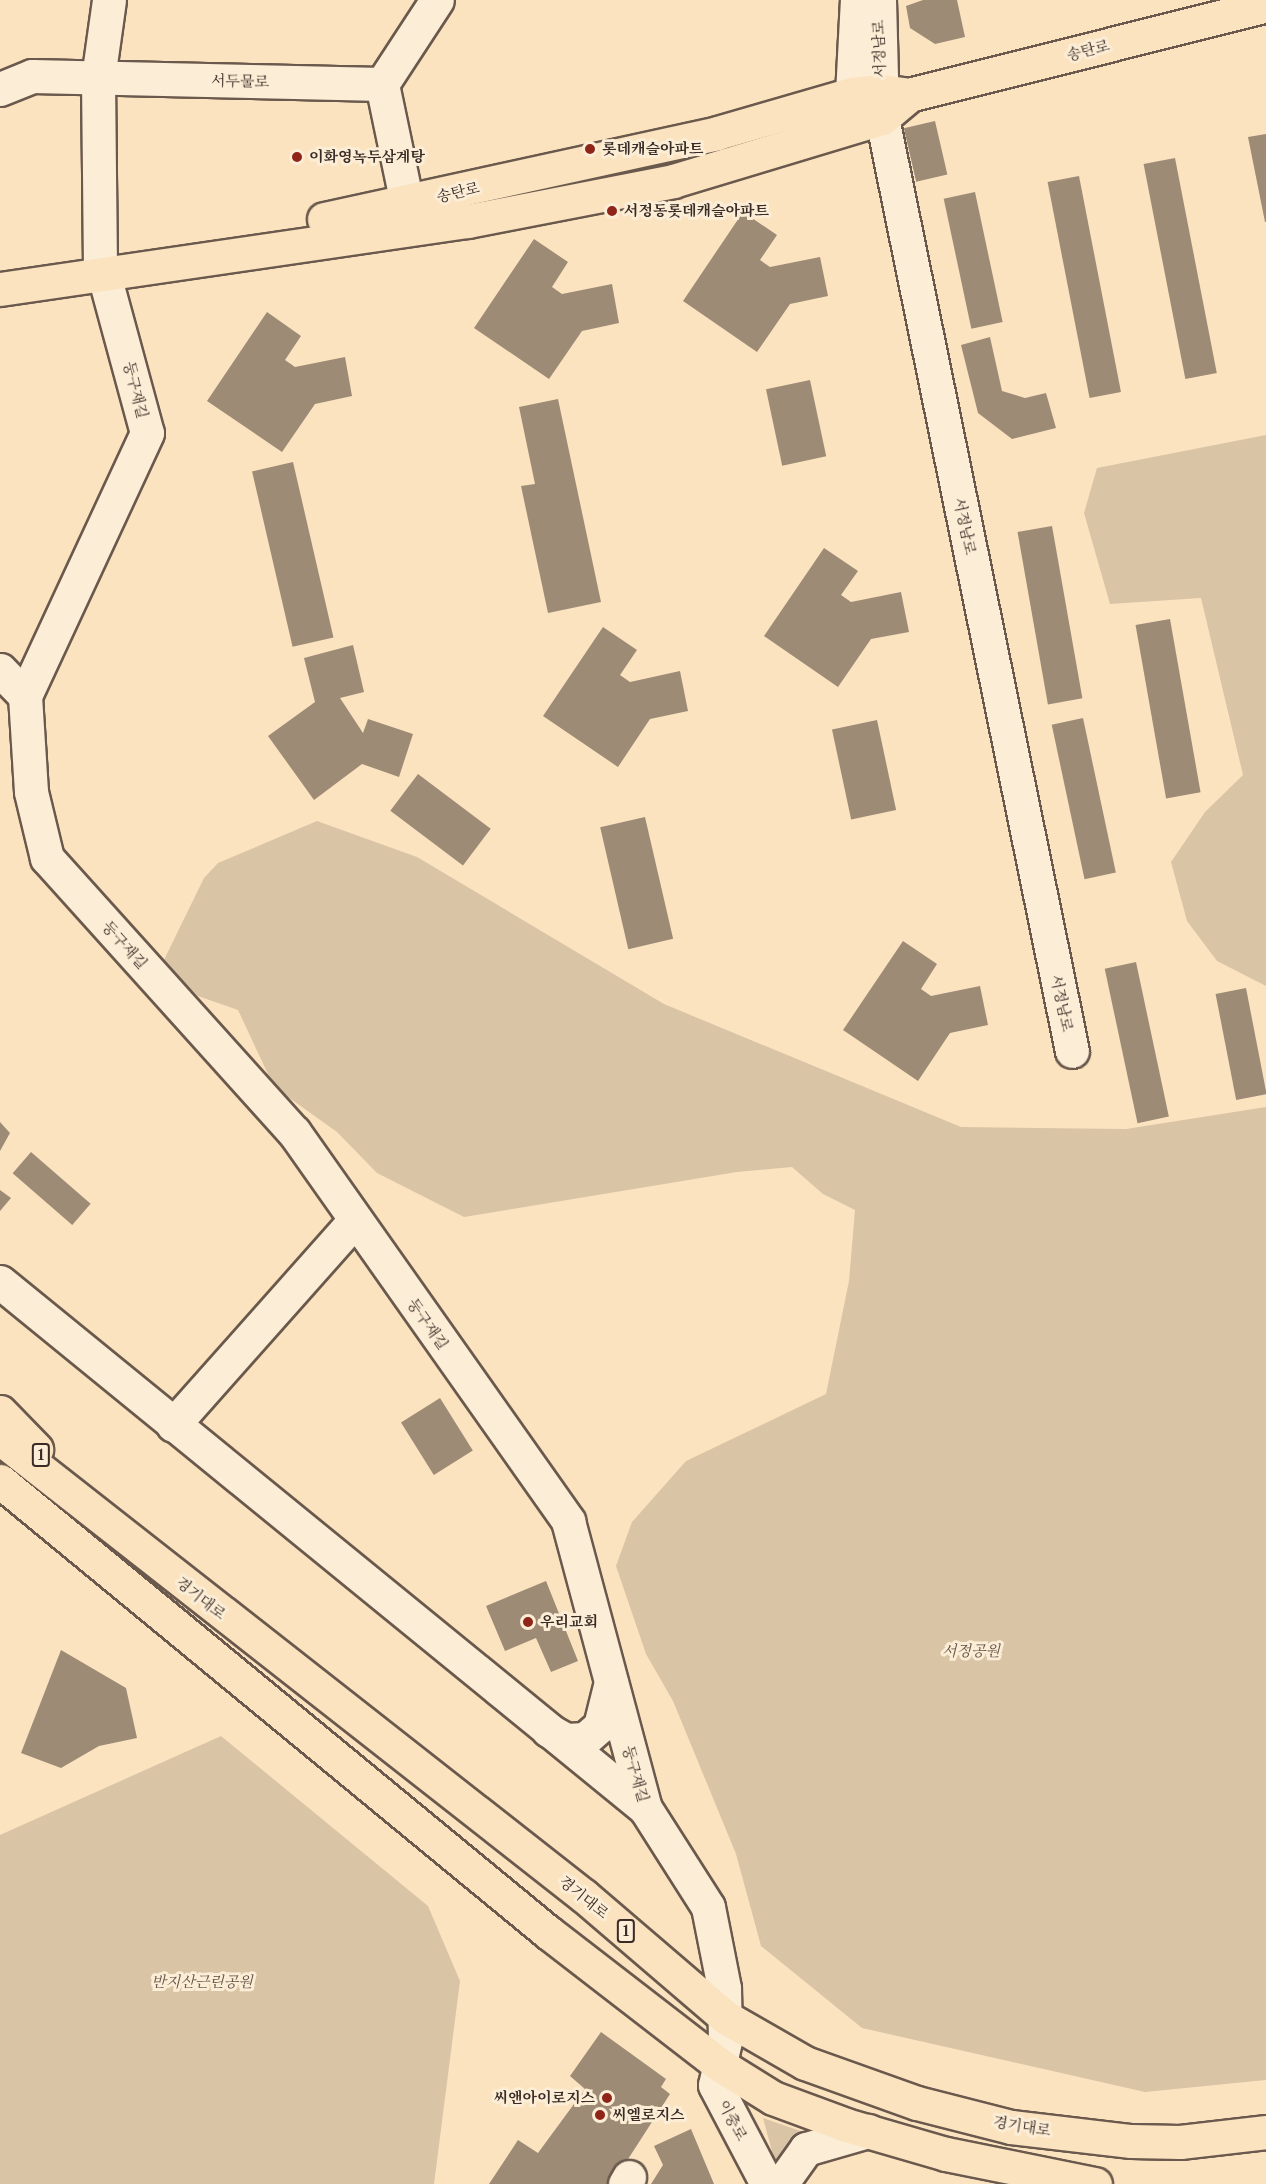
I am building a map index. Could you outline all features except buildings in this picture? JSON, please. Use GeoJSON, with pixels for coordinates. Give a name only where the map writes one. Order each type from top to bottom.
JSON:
{"type":"FeatureCollection","features":[{"type":"Feature","properties":{"kind":"main road","name":"송탄로"},"geometry":{"type":"LineString","coordinates":[[0,289],[103,267],[410,216],[468,221],[673,181],[876,104],[1266,5]]}},
{"type":"Feature","properties":{"kind":"main road","name":"송탄로"},"geometry":{"type":"LineString","coordinates":[[0,269],[103,267]]}},
{"type":"Feature","properties":{"kind":"main road","name":"경기대로"},"geometry":{"type":"LineString","coordinates":[[0,1412],[79,1501]]}},
{"type":"Feature","properties":{"kind":"main road","name":"경기대로"},"geometry":{"type":"LineString","coordinates":[[0,1438],[584,1896],[725,2018],[805,2062],[917,2103],[1011,2127],[1131,2141],[1180,2142],[1266,2132]]}},
{"type":"Feature","properties":{"kind":"main road"},"geometry":{"type":"LineString","coordinates":[[0,1481],[549,1933],[720,2065],[773,2098],[868,2131],[977,2162],[1095,2184]]}},
{"type":"Feature","properties":{"kind":"main road"},"geometry":{"type":"LineString","coordinates":[[0,1505],[63,1531]]}},
{"type":"Feature","properties":{"kind":"street"},"geometry":{"type":"LineString","coordinates":[[103,267],[98,78],[109,0]]}},
{"type":"Feature","properties":{"kind":"street"},"geometry":{"type":"LineString","coordinates":[[410,216],[382,84],[437,0]]}},
{"type":"Feature","properties":{"kind":"street","name":"서정남로"},"geometry":{"type":"LineString","coordinates":[[857,0],[876,104],[1072,1051]]}},
{"type":"Feature","properties":{"kind":"street","name":"서정남로"},"geometry":{"type":"LineString","coordinates":[[876,104],[879,0]]}},
{"type":"Feature","properties":{"kind":"street","name":"서두물로"},"geometry":{"type":"LineString","coordinates":[[0,89],[32,76],[382,84]]}},
{"type":"Feature","properties":{"kind":"street","name":"둥구재길"},"geometry":{"type":"LineString","coordinates":[[103,267],[147,433],[25,696],[31,792],[47,858],[294,1132],[354,1221],[568,1521],[645,1808],[708,1907],[724,1988],[725,2018]]}},
{"type":"Feature","properties":{"kind":"street"},"geometry":{"type":"LineString","coordinates":[[0,669],[25,696]]}},
{"type":"Feature","properties":{"kind":"street"},"geometry":{"type":"LineString","coordinates":[[173,1425],[354,1221]]}},
{"type":"Feature","properties":{"kind":"street"},"geometry":{"type":"LineString","coordinates":[[0,1282],[536,1723],[645,1808]]}},
{"type":"Feature","properties":{"kind":"street"},"geometry":{"type":"LineString","coordinates":[[536,1723],[566,1740],[585,1738],[600,1726],[611,1682]]}},
{"type":"Feature","properties":{"kind":"street","name":"이충로"},"geometry":{"type":"LineString","coordinates":[[725,2018],[720,2065],[715,2085],[767,2184]]}},
{"type":"Feature","properties":{"kind":"street"},"geometry":{"type":"LineString","coordinates":[[782,2184],[806,2149],[868,2131]]}},
{"type":"Feature","properties":{"kind":"green space"},"geometry":{"type":"Polygon","coordinates":[[[1266,435],[1266,986],[1217,961],[1187,921],[1171,862],[1205,812],[1243,775],[1201,598],[1110,604],[1084,513],[1097,468],[1266,435]]]}},
{"type":"Feature","properties":{"kind":"green space","name":"서정공원"},"geometry":{"type":"Polygon","coordinates":[[[317,821],[417,857],[664,1004],[961,1127],[1126,1129],[1266,1107],[1266,2080],[1145,2092],[862,2028],[761,1946],[736,1854],[673,1701],[646,1654],[616,1566],[632,1522],[686,1461],[826,1394],[849,1281],[855,1210],[823,1194],[792,1167],[737,1172],[464,1217],[377,1173],[337,1132],[274,1087],[238,1010],[198,996],[163,962],[204,878],[218,863],[317,821]]]}},
{"type":"Feature","properties":{"kind":"green space","name":"반지산근린공원"},"geometry":{"type":"Polygon","coordinates":[[[221,1736],[428,1906],[460,1981],[434,2184],[0,2184],[0,1835],[221,1736]]]}},
{"type":"Feature","properties":{"kind":"green space"},"geometry":{"type":"Polygon","coordinates":[[[763,2118],[812,2135],[776,2166],[763,2118]]]}},
{"type":"Feature","properties":{"kind":"place","name":"롯데캐슬아파트"},"geometry":{"type":"Point","coordinates":[590,149]}},
{"type":"Feature","properties":{"kind":"place","name":"이화영녹두삼계탕"},"geometry":{"type":"Point","coordinates":[297,157]}},
{"type":"Feature","properties":{"kind":"place","name":"서정동롯데캐슬아파트"},"geometry":{"type":"Point","coordinates":[612,211]}},
{"type":"Feature","properties":{"kind":"place","name":"우리교회"},"geometry":{"type":"Point","coordinates":[528,1622]}},
{"type":"Feature","properties":{"kind":"place","name":"씨앤아이로지스"},"geometry":{"type":"Point","coordinates":[607,2098]}},
{"type":"Feature","properties":{"kind":"place","name":"씨엘로지스"},"geometry":{"type":"Point","coordinates":[600,2115]}}]}
